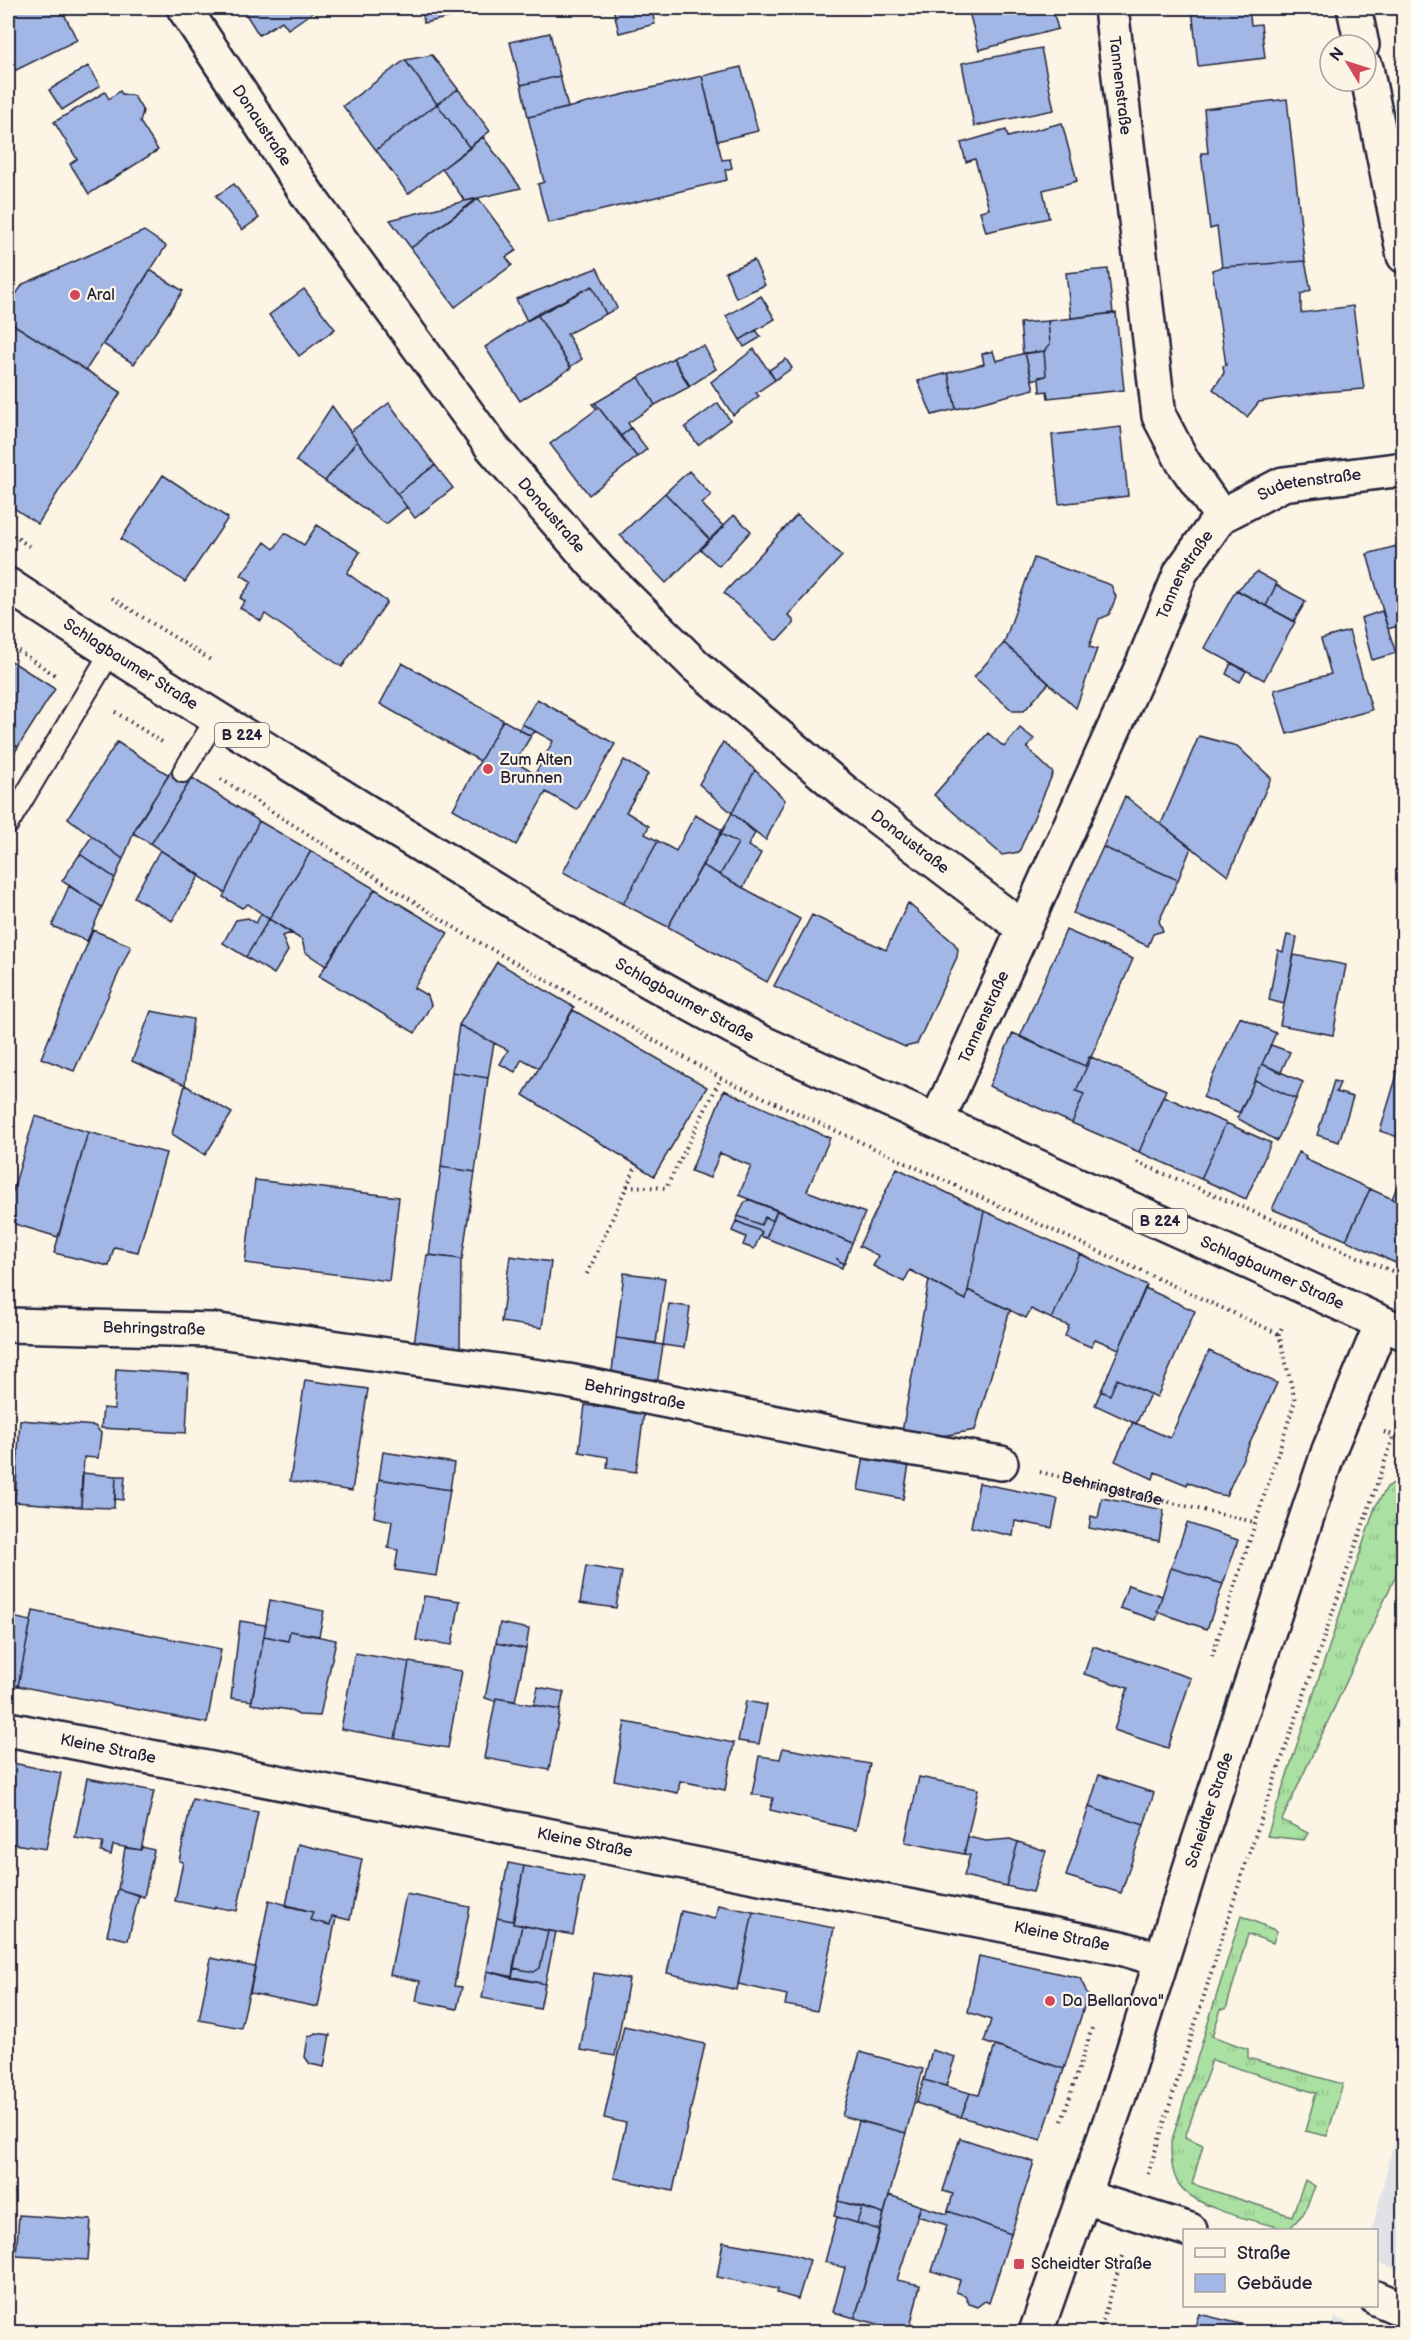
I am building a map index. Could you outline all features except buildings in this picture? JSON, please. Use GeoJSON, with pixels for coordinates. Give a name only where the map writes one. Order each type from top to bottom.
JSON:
{"type":"FeatureCollection","features":[{"type":"Feature","properties":{"kind":"street","name":"Donaustraße"},"geometry":{"type":"LineString","coordinates":[[184,8],[309,197],[492,447],[599,570],[696,666],[847,794],[1023,928]]}},
{"type":"Feature","properties":{"kind":"street","name":"Tannenstraße"},"geometry":{"type":"LineString","coordinates":[[937,1121],[1139,673],[1181,572],[1221,516],[1183,462],[1159,416],[1111,8]]}},
{"type":"Feature","properties":{"kind":"street"},"geometry":{"type":"LineString","coordinates":[[1354,8],[1359,33]]}},
{"type":"Feature","properties":{"kind":"street"},"geometry":{"type":"LineString","coordinates":[[1371,93],[1404,256]]}},
{"type":"Feature","properties":{"kind":"street"},"geometry":{"type":"LineString","coordinates":[[1382,149],[1404,120]]}},
{"type":"Feature","properties":{"kind":"street","name":"Sudetenstraße"},"geometry":{"type":"LineString","coordinates":[[1221,516],[1283,484],[1404,469]]}},
{"type":"Feature","properties":{"kind":"street","name":"Schlagbaumer Straße"},"geometry":{"type":"LineString","coordinates":[[8,585],[110,653],[216,719],[679,999],[763,1043],[1393,1328]]}},
{"type":"Feature","properties":{"kind":"street","name":"Behringstraße"},"geometry":{"type":"LineString","coordinates":[[8,1325],[212,1330],[568,1381],[866,1441],[1001,1463]]}},
{"type":"Feature","properties":{"kind":"street","name":"Scheidter Straße"},"geometry":{"type":"LineString","coordinates":[[1036,2332],[1118,2099],[1161,1960],[1329,1450],[1393,1328]]}},
{"type":"Feature","properties":{"kind":"street","name":"Kleine Straße"},"geometry":{"type":"LineString","coordinates":[[8,1729],[1121,1948],[1161,1960]]}},
{"type":"Feature","properties":{"kind":"street"},"geometry":{"type":"LineString","coordinates":[[1083,2197],[1187,2229]]}},
{"type":"Feature","properties":{"kind":"street"},"geometry":{"type":"LineString","coordinates":[[1378,2298],[1404,2310]]}},
{"type":"Feature","properties":{"kind":"lane"},"geometry":{"type":"LineString","coordinates":[[8,824],[110,653]]}},
{"type":"Feature","properties":{"kind":"lane"},"geometry":{"type":"LineString","coordinates":[[183,772],[216,719]]}},
{"type":"Feature","properties":{"kind":"path"},"geometry":{"type":"LineString","coordinates":[[8,532],[34,548]]}},
{"type":"Feature","properties":{"kind":"path"},"geometry":{"type":"LineString","coordinates":[[110,597],[220,667]]}},
{"type":"Feature","properties":{"kind":"path"},"geometry":{"type":"LineString","coordinates":[[627,1186],[666,1188],[721,1077]]}},
{"type":"Feature","properties":{"kind":"path"},"geometry":{"type":"LineString","coordinates":[[1127,1157],[1324,1242]]}},
{"type":"Feature","properties":{"kind":"path"},"geometry":{"type":"LineString","coordinates":[[587,1274],[637,1164]]}},
{"type":"Feature","properties":{"kind":"path"},"geometry":{"type":"LineString","coordinates":[[1100,2332],[1247,1857],[1394,1435],[1404,1439]]}},
{"type":"Feature","properties":{"kind":"path","name":"Behringstraße"},"geometry":{"type":"LineString","coordinates":[[1001,1463],[1254,1522]]}},
{"type":"Feature","properties":{"kind":"shaded area"},"geometry":{"type":"Polygon","coordinates":[[[1402,2110],[1404,2111],[1403,2273],[1378,2261],[1378,2229],[1372,2229],[1402,2110]]]}},
{"type":"Feature","properties":{"kind":"shaded area"},"geometry":{"type":"Polygon","coordinates":[[[1334,2317],[1369,2332],[1330,2332],[1334,2317]]]}},
{"type":"Feature","properties":{"kind":"green space"},"geometry":{"type":"Polygon","coordinates":[[[1403,1477],[1403,1560],[1282,1820],[1308,1833],[1304,1840],[1267,1836],[1375,1507],[1387,1487],[1403,1477]]]}},
{"type":"Feature","properties":{"kind":"green space"},"geometry":{"type":"Polygon","coordinates":[[[1241,1916],[1277,1931],[1273,1943],[1248,1934],[1226,2009],[1221,2009],[1212,2036],[1248,2049],[1248,2058],[1343,2084],[1327,2136],[1305,2131],[1316,2093],[1212,2060],[1185,2137],[1203,2145],[1192,2184],[1292,2216],[1305,2180],[1315,2186],[1304,2213],[1289,2229],[1284,2229],[1228,2213],[1198,2200],[1178,2183],[1172,2164],[1171,2143],[1241,1916]]]}},
{"type":"Feature","properties":{"kind":"place","name":"Aral"},"geometry":{"type":"Point","coordinates":[75,295]}},
{"type":"Feature","properties":{"kind":"place","name":"Zum Alten Brunnen"},"geometry":{"type":"Point","coordinates":[488,769]}},
{"type":"Feature","properties":{"kind":"place","name":"Da Bellanova\""},"geometry":{"type":"Point","coordinates":[1050,2001]}},
{"type":"Feature","properties":{"kind":"place","name":"Scheidter Straße"},"geometry":{"type":"Point","coordinates":[1019,2264]}}]}
